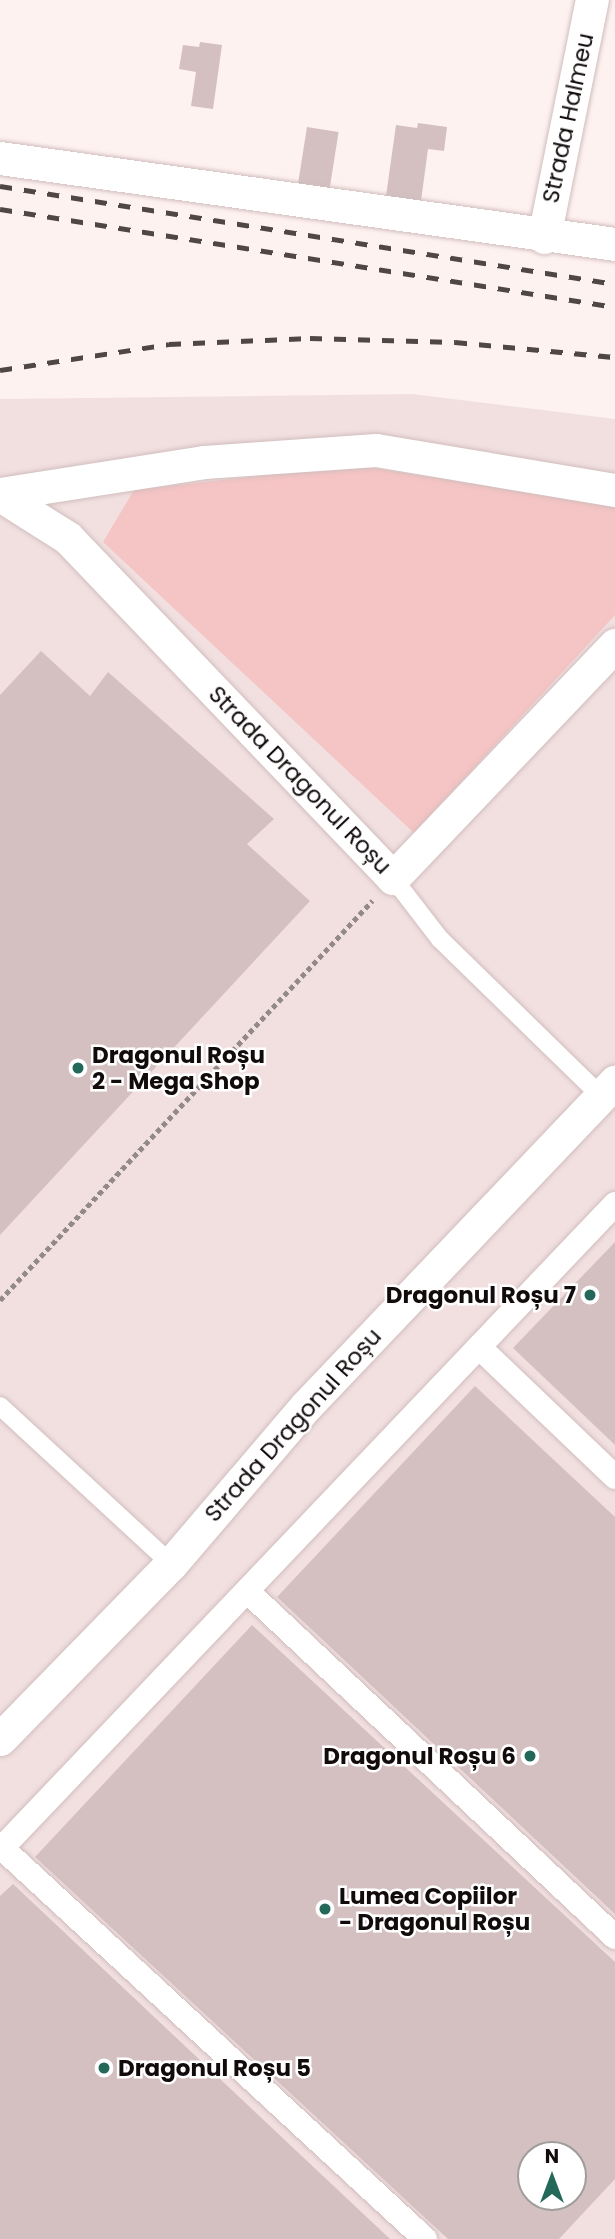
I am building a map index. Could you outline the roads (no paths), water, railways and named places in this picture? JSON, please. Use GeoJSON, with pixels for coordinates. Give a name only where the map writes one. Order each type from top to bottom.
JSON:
{"type":"FeatureCollection","features":[{"type":"Feature","properties":{"kind":"street","name":"Strada Halmeu"},"geometry":{"type":"LineString","coordinates":[[544,237],[592,0]]}},
{"type":"Feature","properties":{"kind":"street"},"geometry":{"type":"LineString","coordinates":[[0,158],[544,237],[615,244]]}},
{"type":"Feature","properties":{"kind":"street","name":"Strada Dragonul Roșu"},"geometry":{"type":"LineString","coordinates":[[0,494],[204,462],[376,450],[615,491]]}},
{"type":"Feature","properties":{"kind":"street","name":"Strada Dragonul Roșu"},"geometry":{"type":"LineString","coordinates":[[0,494],[68,538],[393,878],[615,645]]}},
{"type":"Feature","properties":{"kind":"street","name":"Strada Dragonul Roșu"},"geometry":{"type":"LineString","coordinates":[[0,1739],[171,1564],[306,1406],[608,1088]]}},
{"type":"Feature","properties":{"kind":"street"},"geometry":{"type":"LineString","coordinates":[[425,2239],[1,1849],[615,1204]]}},
{"type":"Feature","properties":{"kind":"street"},"geometry":{"type":"LineString","coordinates":[[479,1347],[615,1477]]}},
{"type":"Feature","properties":{"kind":"street"},"geometry":{"type":"LineString","coordinates":[[247,1591],[615,1937]]}},
{"type":"Feature","properties":{"kind":"lane"},"geometry":{"type":"LineString","coordinates":[[393,878],[440,939],[608,1088]]}},
{"type":"Feature","properties":{"kind":"lane"},"geometry":{"type":"LineString","coordinates":[[0,1406],[171,1564]]}},
{"type":"Feature","properties":{"kind":"railway"},"geometry":{"type":"LineString","coordinates":[[0,186],[615,284]]}},
{"type":"Feature","properties":{"kind":"railway"},"geometry":{"type":"LineString","coordinates":[[0,209],[615,307]]}},
{"type":"Feature","properties":{"kind":"railway"},"geometry":{"type":"LineString","coordinates":[[0,370],[169,344],[310,338],[455,342],[615,357]]}},
{"type":"Feature","properties":{"kind":"place","name":"Dragonul Roșu 2 - Mega Shop"},"geometry":{"type":"Point","coordinates":[78,1068]}},
{"type":"Feature","properties":{"kind":"place","name":"Dragonul Roșu 7"},"geometry":{"type":"Point","coordinates":[590,1295]}},
{"type":"Feature","properties":{"kind":"place","name":"Dragonul Roșu 6"},"geometry":{"type":"Point","coordinates":[530,1756]}},
{"type":"Feature","properties":{"kind":"place","name":"Lumea Copiilor - Dragonul Roșu"},"geometry":{"type":"Point","coordinates":[325,1909]}},
{"type":"Feature","properties":{"kind":"place","name":"Dragonul Roșu 5"},"geometry":{"type":"Point","coordinates":[104,2068]}}]}
